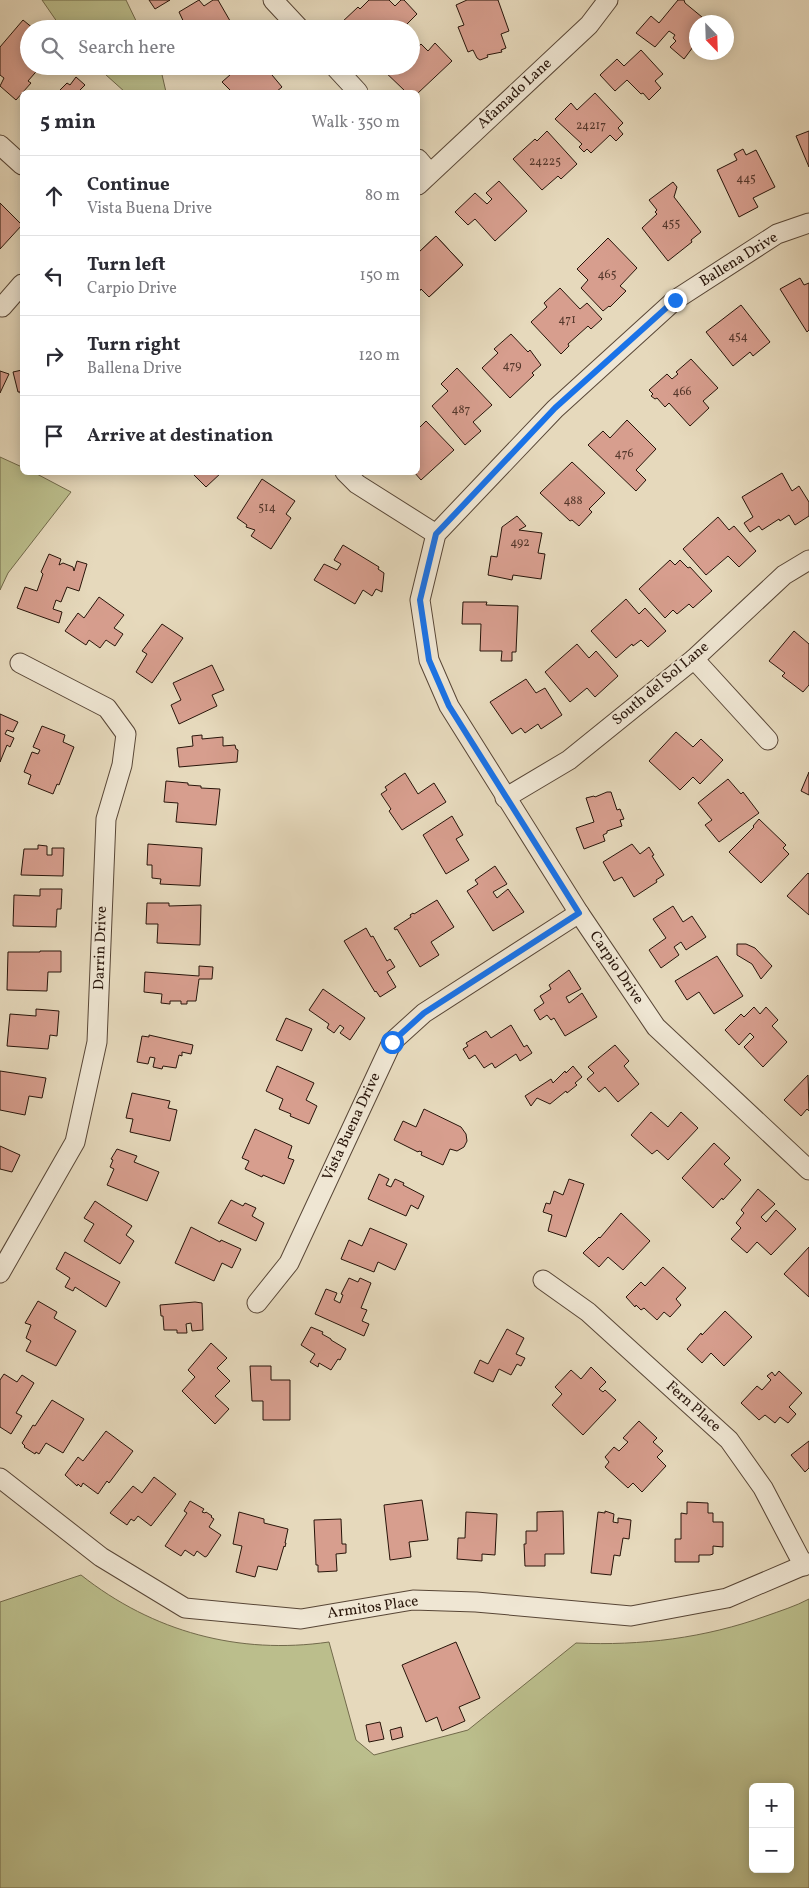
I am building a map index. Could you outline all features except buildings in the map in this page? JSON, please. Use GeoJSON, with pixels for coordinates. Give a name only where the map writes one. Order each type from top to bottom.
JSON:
{"type":"FeatureCollection","features":[{"type":"Feature","properties":{"kind":"street"},"geometry":{"type":"LineString","coordinates":[[274,0],[292,20]]}},
{"type":"Feature","properties":{"kind":"street","name":"Afamado Lane"},"geometry":{"type":"LineString","coordinates":[[424,179],[589,25],[608,0]]}},
{"type":"Feature","properties":{"kind":"street"},"geometry":{"type":"LineString","coordinates":[[342,75],[356,90]]}},
{"type":"Feature","properties":{"kind":"street"},"geometry":{"type":"LineString","coordinates":[[0,145],[20,163]]}},
{"type":"Feature","properties":{"kind":"street"},"geometry":{"type":"LineString","coordinates":[[420,165],[424,179]]}},
{"type":"Feature","properties":{"kind":"street","name":"Ballena Drive"},"geometry":{"type":"LineString","coordinates":[[436,534],[555,408],[675,300],[777,234],[809,223]]}},
{"type":"Feature","properties":{"kind":"street"},"geometry":{"type":"LineString","coordinates":[[2,307],[20,286]]}},
{"type":"Feature","properties":{"kind":"street"},"geometry":{"type":"LineString","coordinates":[[348,475],[357,484],[436,534]]}},
{"type":"Feature","properties":{"kind":"street","name":"Carpio Drive"},"geometry":{"type":"LineString","coordinates":[[436,534],[420,600],[429,660],[449,706],[505,798],[579,913],[656,1027],[809,1170]]}},
{"type":"Feature","properties":{"kind":"street","name":"South del Sol Lane"},"geometry":{"type":"LineString","coordinates":[[505,798],[569,760],[694,659],[784,574],[809,560]]}},
{"type":"Feature","properties":{"kind":"street"},"geometry":{"type":"LineString","coordinates":[[694,659],[768,740]]}},
{"type":"Feature","properties":{"kind":"street","name":"Darrin Drive"},"geometry":{"type":"LineString","coordinates":[[0,1273],[75,1142],[97,1042],[106,819],[122,765],[126,734],[107,708],[20,664]]}},
{"type":"Feature","properties":{"kind":"street","name":"Vista Buena Drive"},"geometry":{"type":"LineString","coordinates":[[257,1303],[289,1262],[392,1042],[424,1013],[579,913]]}},
{"type":"Feature","properties":{"kind":"street","name":"Fern Place"},"geometry":{"type":"LineString","coordinates":[[543,1280],[588,1312],[729,1440],[764,1488],[806,1565]]}},
{"type":"Feature","properties":{"kind":"street","name":"Armitos Place"},"geometry":{"type":"LineString","coordinates":[[0,1478],[101,1557],[185,1608],[301,1619],[413,1600],[476,1602],[630,1616],[727,1598],[806,1565]]}},
{"type":"Feature","properties":{"kind":"green space"},"geometry":{"type":"Polygon","coordinates":[[[42,0],[126,0],[136,20],[56,20],[42,0]]]}},
{"type":"Feature","properties":{"kind":"green space"},"geometry":{"type":"Polygon","coordinates":[[[106,75],[162,75],[166,90],[123,90],[106,75]]]}},
{"type":"Feature","properties":{"kind":"green space"},"geometry":{"type":"Polygon","coordinates":[[[0,457],[20,466],[20,475],[39,475],[71,492],[8,573],[0,590],[0,457]]]}},
{"type":"Feature","properties":{"kind":"green space"},"geometry":{"type":"Polygon","coordinates":[[[81,1575],[109,1595],[137,1611],[167,1625],[198,1635],[230,1642],[262,1645],[329,1642],[356,1740],[374,1755],[468,1730],[576,1643],[649,1642],[696,1635],[743,1624],[809,1599],[809,1888],[0,1888],[0,1602],[81,1575]]]}},
{"type":"Feature","properties":{"kind":"route"},"geometry":{"type":"LineString","coordinates":[[392,1042],[424,1013],[579,913],[505,798],[449,706],[429,660],[420,600],[436,534],[555,408],[675,300]]}}]}
